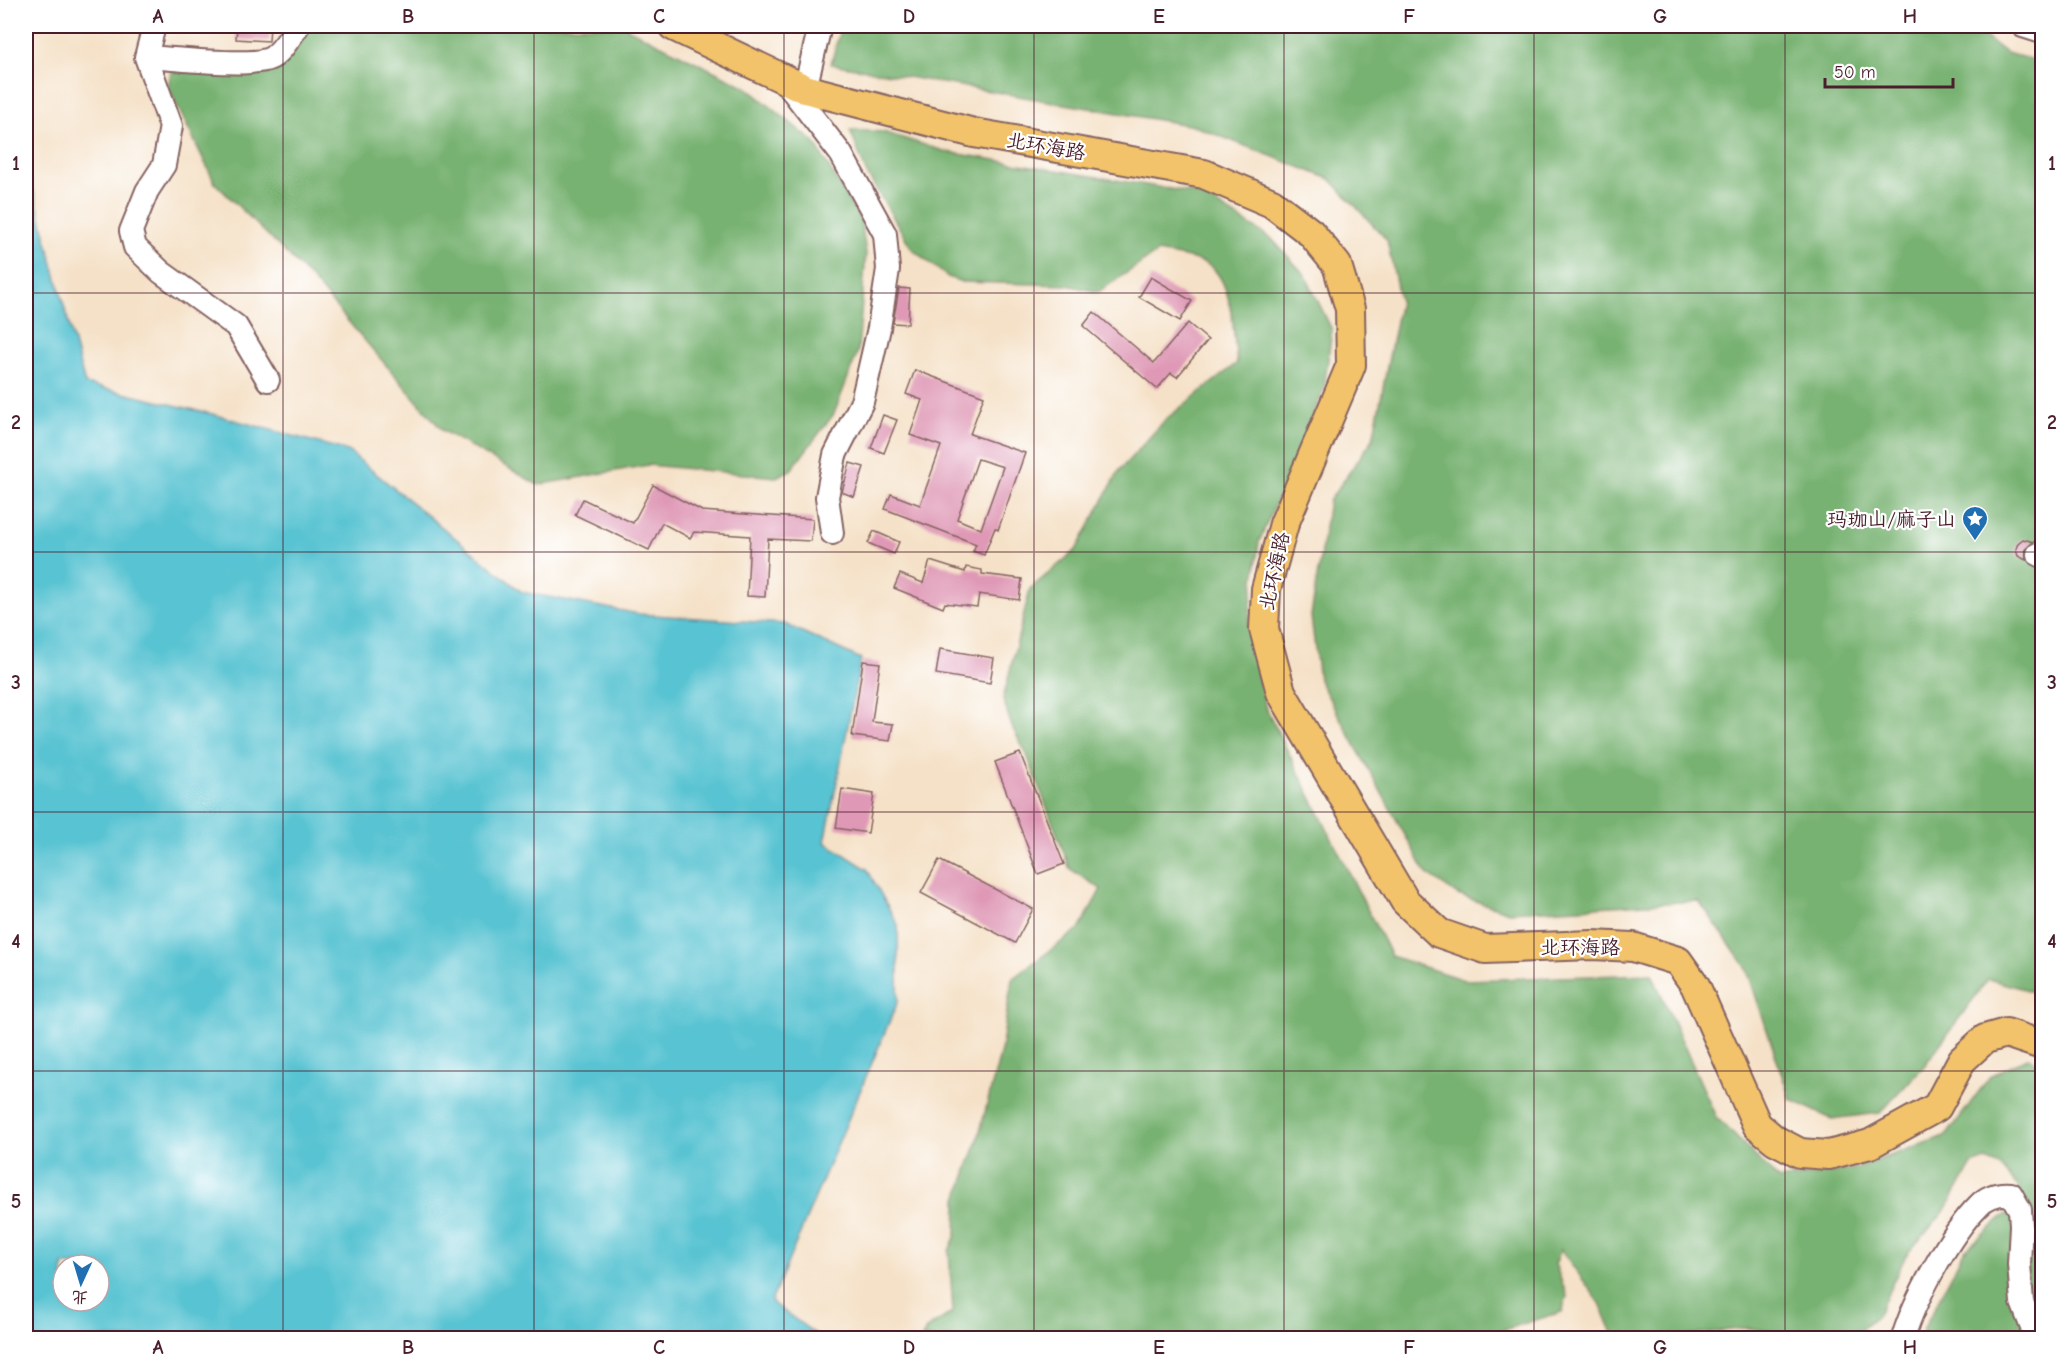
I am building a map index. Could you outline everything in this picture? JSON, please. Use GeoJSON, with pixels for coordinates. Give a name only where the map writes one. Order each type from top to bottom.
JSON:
{"type":"FeatureCollection","features":[{"type":"Feature","properties":{"kind":"main road","name":"北环海路"},"geometry":{"type":"LineString","coordinates":[[674,26],[794,84],[974,133],[1204,174],[1272,203],[1311,233],[1337,265],[1350,309],[1351,365],[1284,524],[1266,589],[1264,629],[1281,692],[1404,901],[1439,933],[1485,949],[1593,945],[1633,947],[1678,961],[1695,986],[1757,1125],[1775,1140],[1800,1154],[1829,1155],[1870,1144],[1937,1107],[1962,1060],[1985,1039],[2006,1033],[2043,1045]]}},
{"type":"Feature","properties":{"kind":"lane"},"geometry":{"type":"LineString","coordinates":[[154,26],[146,57],[171,126],[164,165],[147,191],[131,231],[135,247],[161,272],[236,326],[268,380]]}},
{"type":"Feature","properties":{"kind":"lane"},"geometry":{"type":"LineString","coordinates":[[146,57],[249,63],[271,58],[298,26]]}},
{"type":"Feature","properties":{"kind":"lane"},"geometry":{"type":"LineString","coordinates":[[820,26],[794,84],[841,154],[885,234],[888,269],[877,339],[862,402],[835,455],[827,497],[832,533]]}},
{"type":"Feature","properties":{"kind":"lane"},"geometry":{"type":"LineString","coordinates":[[2023,26],[2043,32]]}},
{"type":"Feature","properties":{"kind":"lane"},"geometry":{"type":"LineString","coordinates":[[1903,1338],[1908,1320],[1947,1245],[1979,1204],[1998,1193],[2011,1194],[2019,1210],[2022,1302],[2036,1338]]}},
{"type":"Feature","properties":{"kind":"green space"},"geometry":{"type":"Polygon","coordinates":[[[311,26],[623,26],[746,87],[814,142],[861,221],[866,253],[858,351],[834,414],[791,470],[776,477],[648,465],[538,485],[443,431],[309,276],[215,183],[168,87],[171,71],[223,75],[275,67],[311,26]]]}},
{"type":"Feature","properties":{"kind":"green space"},"geometry":{"type":"Polygon","coordinates":[[[841,26],[1971,26],[2006,53],[2042,62],[2042,994],[1988,979],[1924,1066],[1880,1113],[1831,1119],[1790,1099],[1746,967],[1699,901],[1509,912],[1458,895],[1426,873],[1319,680],[1311,616],[1329,501],[1373,439],[1400,301],[1387,240],[1330,179],[1194,126],[831,64],[841,26]]]}},
{"type":"Feature","properties":{"kind":"green space"},"geometry":{"type":"Polygon","coordinates":[[[850,130],[883,132],[947,152],[1200,194],[1271,238],[1305,275],[1332,330],[1324,389],[1259,542],[1248,628],[1265,706],[1391,956],[1464,980],[1652,974],[1716,1117],[1779,1180],[1853,1169],[1947,1135],[1991,1075],[2029,1057],[2042,1068],[2042,1338],[1922,1338],[1923,1330],[1964,1251],[2018,1204],[2019,1188],[2000,1166],[1986,1160],[1972,1165],[1943,1213],[1906,1255],[1877,1316],[1851,1338],[1815,1338],[1747,1328],[1688,1335],[1684,1338],[1615,1338],[1600,1303],[1561,1250],[1555,1264],[1567,1296],[1562,1312],[1477,1338],[922,1338],[926,1329],[953,1312],[949,1251],[956,1235],[957,1199],[978,1139],[1001,1051],[1012,979],[1080,928],[1101,889],[1070,869],[1027,755],[1012,727],[1003,699],[1030,589],[1076,550],[1119,471],[1166,419],[1237,363],[1233,322],[1226,292],[1221,279],[1213,269],[1198,260],[1158,252],[1098,292],[1067,285],[962,282],[948,277],[912,249],[866,172],[850,130]]]}},
{"type":"Feature","properties":{"kind":"water"},"geometry":{"type":"Polygon","coordinates":[[[26,163],[85,384],[212,414],[348,451],[522,592],[639,614],[785,624],[861,659],[825,842],[867,869],[898,925],[898,1001],[771,1302],[821,1338],[26,1338],[26,163]]]}},
{"type":"Feature","properties":{"kind":"building"},"geometry":{"type":"Polygon","coordinates":[[[237,26],[270,26],[269,41],[236,39],[237,26]]]}},
{"type":"Feature","properties":{"kind":"building"},"geometry":{"type":"Polygon","coordinates":[[[1151,277],[1192,301],[1180,321],[1139,297],[1151,277]]]}},
{"type":"Feature","properties":{"kind":"building"},"geometry":{"type":"Polygon","coordinates":[[[899,288],[910,289],[908,324],[893,323],[899,288]]]}},
{"type":"Feature","properties":{"kind":"building"},"geometry":{"type":"Polygon","coordinates":[[[1094,312],[1154,363],[1188,323],[1208,340],[1177,377],[1171,373],[1157,389],[1083,326],[1094,312]]]}},
{"type":"Feature","properties":{"kind":"building"},"geometry":{"type":"Polygon","coordinates":[[[915,370],[984,396],[970,434],[1025,453],[998,530],[995,528],[984,555],[973,551],[976,544],[885,509],[891,494],[920,505],[941,446],[910,435],[922,400],[906,394],[915,370]],[[978,459],[957,519],[981,529],[1003,467],[978,459]]]}},
{"type":"Feature","properties":{"kind":"building"},"geometry":{"type":"Polygon","coordinates":[[[883,415],[897,420],[884,453],[871,448],[883,415]]]}},
{"type":"Feature","properties":{"kind":"building"},"geometry":{"type":"Polygon","coordinates":[[[850,463],[864,467],[854,497],[842,492],[850,463]]]}},
{"type":"Feature","properties":{"kind":"building"},"geometry":{"type":"Polygon","coordinates":[[[653,485],[702,511],[813,519],[811,541],[768,539],[765,597],[747,596],[750,536],[694,532],[690,538],[662,523],[649,550],[575,515],[583,499],[633,523],[653,485]]]}},
{"type":"Feature","properties":{"kind":"building"},"geometry":{"type":"Polygon","coordinates":[[[874,531],[899,542],[894,554],[868,543],[874,531]]]}},
{"type":"Feature","properties":{"kind":"building"},"geometry":{"type":"Polygon","coordinates":[[[2023,539],[2034,542],[2026,549],[2026,560],[2018,556],[2016,549],[2018,543],[2023,539]]]}},
{"type":"Feature","properties":{"kind":"building"},"geometry":{"type":"Polygon","coordinates":[[[930,561],[965,572],[966,567],[982,570],[982,574],[1022,579],[1019,600],[979,594],[977,607],[945,603],[943,608],[894,588],[900,574],[923,583],[930,561]]]}},
{"type":"Feature","properties":{"kind":"building"},"geometry":{"type":"Polygon","coordinates":[[[940,649],[994,658],[990,683],[936,674],[940,649]]]}},
{"type":"Feature","properties":{"kind":"building"},"geometry":{"type":"Polygon","coordinates":[[[863,661],[880,663],[872,722],[893,724],[890,741],[852,736],[863,661]]]}},
{"type":"Feature","properties":{"kind":"building"},"geometry":{"type":"Polygon","coordinates":[[[1020,753],[1064,864],[1038,874],[995,762],[1020,753]]]}},
{"type":"Feature","properties":{"kind":"building"},"geometry":{"type":"Polygon","coordinates":[[[842,789],[874,794],[868,833],[836,828],[842,789]]]}},
{"type":"Feature","properties":{"kind":"building"},"geometry":{"type":"Polygon","coordinates":[[[939,860],[1033,909],[1015,943],[921,893],[939,860]]]}},
{"type":"Feature","properties":{"kind":"place","name":"玛珈山/麻子山"},"geometry":{"type":"Point","coordinates":[1975,542]}}]}
